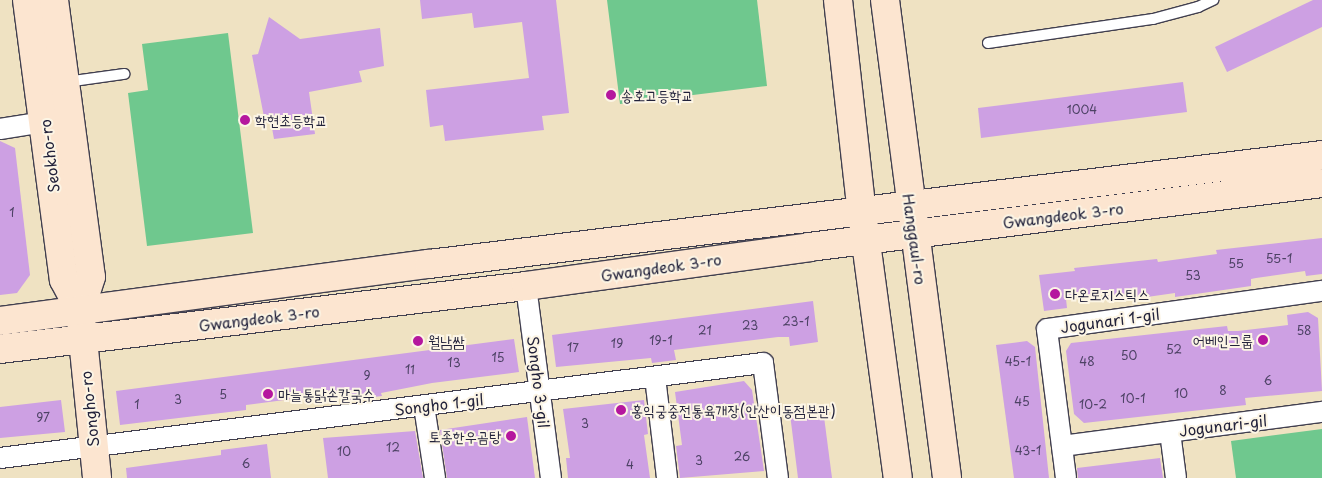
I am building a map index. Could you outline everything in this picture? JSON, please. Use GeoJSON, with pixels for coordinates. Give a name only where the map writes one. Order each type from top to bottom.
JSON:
{"type":"FeatureCollection","features":[{"type":"Feature","properties":{"kind":"main road","name":"Seokho-ro"},"geometry":{"type":"LineString","coordinates":[[27,0],[52,83],[57,120],[64,280],[80,310],[82,339]]}},
{"type":"Feature","properties":{"kind":"main road","name":"Seokho-ro"},"geometry":{"type":"LineString","coordinates":[[52,83],[54,0]]}},
{"type":"Feature","properties":{"kind":"main road"},"geometry":{"type":"LineString","coordinates":[[838,0],[862,213],[898,478]]}},
{"type":"Feature","properties":{"kind":"main road","name":"Hanggaul-ro"},"geometry":{"type":"LineString","coordinates":[[886,0],[910,207],[947,478]]}},
{"type":"Feature","properties":{"kind":"main road","name":"Gwangdeok 3-ro"},"geometry":{"type":"LineString","coordinates":[[0,321],[1322,155]]}},
{"type":"Feature","properties":{"kind":"main road","name":"Gwangdeok 3-ro"},"geometry":{"type":"LineString","coordinates":[[0,349],[526,286],[866,240],[1322,183]]}},
{"type":"Feature","properties":{"kind":"main road","name":"Songho-ro"},"geometry":{"type":"LineString","coordinates":[[82,339],[97,478]]}},
{"type":"Feature","properties":{"kind":"street"},"geometry":{"type":"LineString","coordinates":[[0,129],[57,120]]}},
{"type":"Feature","properties":{"kind":"street","name":"Songho 3-gil"},"geometry":{"type":"LineString","coordinates":[[526,286],[551,478]]}},
{"type":"Feature","properties":{"kind":"street","name":"Jogunari 1-gil"},"geometry":{"type":"LineString","coordinates":[[1066,478],[1047,329],[1322,291]]}},
{"type":"Feature","properties":{"kind":"street","name":"Songho 1-gil"},"geometry":{"type":"LineString","coordinates":[[0,458],[763,363],[778,478]]}},
{"type":"Feature","properties":{"kind":"street"},"geometry":{"type":"LineString","coordinates":[[655,377],[667,478]]}},
{"type":"Feature","properties":{"kind":"street"},"geometry":{"type":"LineString","coordinates":[[424,406],[434,478]]}},
{"type":"Feature","properties":{"kind":"street","name":"Jogunari-gil"},"geometry":{"type":"LineString","coordinates":[[1176,478],[1170,432],[1322,412]]}},
{"type":"Feature","properties":{"kind":"street"},"geometry":{"type":"LineString","coordinates":[[1062,446],[1170,432]]}},
{"type":"Feature","properties":{"kind":"lane"},"geometry":{"type":"LineString","coordinates":[[988,43],[1153,19],[1198,7],[1213,0]]}},
{"type":"Feature","properties":{"kind":"lane"},"geometry":{"type":"LineString","coordinates":[[52,83],[124,74]]}},
{"type":"Feature","properties":{"kind":"green space"},"geometry":{"type":"Polygon","coordinates":[[[607,0],[757,0],[767,86],[620,104],[607,0]]]}},
{"type":"Feature","properties":{"kind":"green space"},"geometry":{"type":"Polygon","coordinates":[[[228,33],[253,233],[147,246],[128,93],[148,90],[142,44],[228,33]]]}},
{"type":"Feature","properties":{"kind":"green space"},"geometry":{"type":"Polygon","coordinates":[[[1322,429],[1322,478],[1236,478],[1231,441],[1322,429]]]}},
{"type":"Feature","properties":{"kind":"building"},"geometry":{"type":"Polygon","coordinates":[[[420,0],[556,0],[569,113],[542,116],[544,130],[445,141],[443,125],[430,127],[426,90],[529,78],[522,22],[474,28],[472,13],[422,19],[420,0]]]}},
{"type":"Feature","properties":{"kind":"building"},"geometry":{"type":"Polygon","coordinates":[[[1313,0],[1322,0],[1322,27],[1227,72],[1215,47],[1313,0]]]}},
{"type":"Feature","properties":{"kind":"building"},"geometry":{"type":"Polygon","coordinates":[[[269,17],[300,39],[380,28],[384,66],[359,71],[362,82],[309,92],[315,134],[274,139],[270,117],[264,117],[252,55],[258,54],[269,17]]]}},
{"type":"Feature","properties":{"kind":"building"},"geometry":{"type":"Polygon","coordinates":[[[1183,82],[1187,112],[981,138],[978,108],[1183,82]]]}},
{"type":"Feature","properties":{"kind":"building"},"geometry":{"type":"Polygon","coordinates":[[[0,141],[15,148],[30,275],[17,293],[0,295],[0,141]]]}},
{"type":"Feature","properties":{"kind":"building"},"geometry":{"type":"Polygon","coordinates":[[[1322,238],[1322,274],[1306,276],[1305,271],[1256,278],[1251,279],[1251,286],[1175,297],[1175,293],[1126,300],[1125,295],[1107,297],[1107,294],[1066,299],[1067,308],[1044,311],[1039,275],[1075,271],[1074,268],[1157,259],[1158,262],[1217,254],[1216,250],[1322,238]]]}},
{"type":"Feature","properties":{"kind":"building"},"geometry":{"type":"Polygon","coordinates":[[[813,301],[818,342],[790,346],[789,337],[778,337],[674,350],[676,360],[652,363],[651,358],[556,367],[552,335],[813,301]]]}},
{"type":"Feature","properties":{"kind":"building"},"geometry":{"type":"Polygon","coordinates":[[[1308,312],[1318,318],[1322,391],[1245,398],[1246,405],[1084,423],[1074,414],[1066,351],[1071,343],[1227,326],[1228,331],[1238,331],[1288,325],[1287,315],[1308,312]]]}},
{"type":"Feature","properties":{"kind":"building"},"geometry":{"type":"Polygon","coordinates":[[[514,339],[519,372],[432,383],[381,393],[382,396],[350,400],[349,393],[292,399],[246,405],[246,410],[120,425],[116,391],[514,339]]]}},
{"type":"Feature","properties":{"kind":"building"},"geometry":{"type":"Polygon","coordinates":[[[1027,341],[1035,347],[1049,478],[1014,478],[996,345],[1027,341]]]}},
{"type":"Feature","properties":{"kind":"building"},"geometry":{"type":"Polygon","coordinates":[[[744,381],[752,390],[764,471],[680,478],[676,446],[682,445],[675,392],[744,381]]]}},
{"type":"Feature","properties":{"kind":"building"},"geometry":{"type":"Polygon","coordinates":[[[61,400],[65,432],[0,438],[0,407],[61,400]]]}},
{"type":"Feature","properties":{"kind":"building"},"geometry":{"type":"Polygon","coordinates":[[[644,400],[648,434],[644,435],[650,478],[568,478],[566,458],[570,458],[563,409],[644,400]]]}},
{"type":"Feature","properties":{"kind":"building"},"geometry":{"type":"Polygon","coordinates":[[[823,409],[832,478],[798,478],[790,414],[823,409]]]}},
{"type":"Feature","properties":{"kind":"building"},"geometry":{"type":"Polygon","coordinates":[[[527,417],[535,478],[447,478],[440,430],[527,417]]]}},
{"type":"Feature","properties":{"kind":"building"},"geometry":{"type":"Polygon","coordinates":[[[415,431],[423,478],[328,478],[323,438],[415,431]]]}},
{"type":"Feature","properties":{"kind":"building"},"geometry":{"type":"Polygon","coordinates":[[[267,444],[271,478],[127,478],[126,468],[221,455],[221,450],[267,444]]]}},
{"type":"Feature","properties":{"kind":"building"},"geometry":{"type":"Polygon","coordinates":[[[1160,458],[1163,478],[1078,478],[1077,468],[1160,458]]]}},
{"type":"Feature","properties":{"kind":"place","name":"송호고등학교"},"geometry":{"type":"Point","coordinates":[611,95]}},
{"type":"Feature","properties":{"kind":"place","name":"학현초등학교"},"geometry":{"type":"Point","coordinates":[245,120]}},
{"type":"Feature","properties":{"kind":"place","name":"다온로지스틱스"},"geometry":{"type":"Point","coordinates":[1055,294]}},
{"type":"Feature","properties":{"kind":"place","name":"어베인그룹"},"geometry":{"type":"Point","coordinates":[1263,340]}},
{"type":"Feature","properties":{"kind":"place","name":"월남쌈"},"geometry":{"type":"Point","coordinates":[418,341]}},
{"type":"Feature","properties":{"kind":"place","name":"마늘통닭손칼국수"},"geometry":{"type":"Point","coordinates":[268,394]}},
{"type":"Feature","properties":{"kind":"place","name":"홍익궁중전통육개장(안산이동점본관)"},"geometry":{"type":"Point","coordinates":[621,410]}},
{"type":"Feature","properties":{"kind":"place","name":"토종한우곰탕"},"geometry":{"type":"Point","coordinates":[511,436]}}]}
